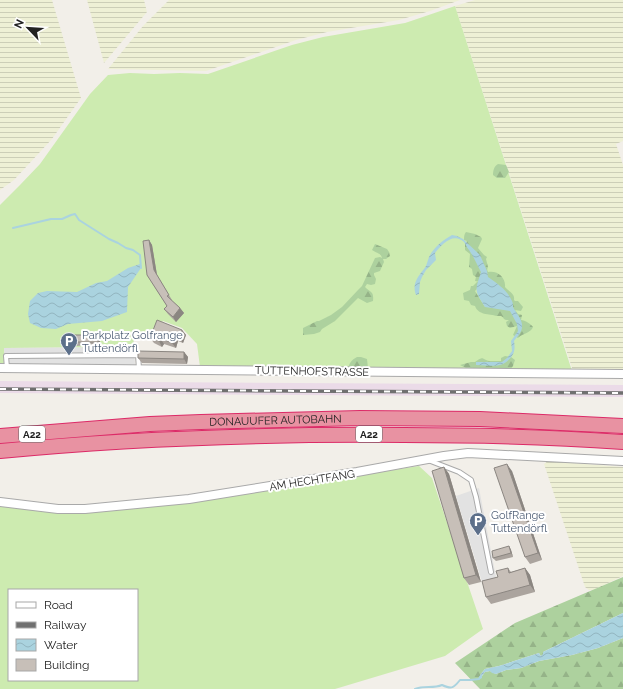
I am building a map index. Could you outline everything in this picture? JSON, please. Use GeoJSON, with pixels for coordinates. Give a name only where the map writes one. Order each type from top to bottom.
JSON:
{"type":"FeatureCollection","features":[{"type":"Feature","properties":{"kind":"highway","name":"DONAUUFER AUTOBAHN"},"geometry":{"type":"LineString","coordinates":[[0,436],[150,424],[360,418],[480,419],[623,426]]}},
{"type":"Feature","properties":{"kind":"highway","name":"DONAUUFER AUTOBAHN"},"geometry":{"type":"LineString","coordinates":[[0,451],[56,445],[243,436],[360,434],[478,436],[623,442]]}},
{"type":"Feature","properties":{"kind":"street","name":"TUTTENHOFSTRASSE"},"geometry":{"type":"LineString","coordinates":[[4,368],[623,374]]}},
{"type":"Feature","properties":{"kind":"street","name":"AM HECHTFANG"},"geometry":{"type":"LineString","coordinates":[[0,502],[58,509],[85,509],[189,499],[468,453],[623,461]]}},
{"type":"Feature","properties":{"kind":"lane"},"geometry":{"type":"LineString","coordinates":[[4,368],[6,356],[138,355],[139,369]]}},
{"type":"Feature","properties":{"kind":"lane"},"geometry":{"type":"LineString","coordinates":[[426,459],[459,472],[471,480],[476,497],[491,572]]}},
{"type":"Feature","properties":{"kind":"shaded area","name":"Parkplatz Golfrange Tuttendörfl"},"geometry":{"type":"Polygon","coordinates":[[[134,347],[135,365],[5,364],[4,348],[134,347]]]}},
{"type":"Feature","properties":{"kind":"shaded area"},"geometry":{"type":"Polygon","coordinates":[[[0,381],[623,385],[623,397],[0,393],[0,381]]]}},
{"type":"Feature","properties":{"kind":"shaded area","name":"GolfRange Tuttendörfl"},"geometry":{"type":"Polygon","coordinates":[[[479,488],[496,577],[482,582],[456,496],[479,488]]]}},
{"type":"Feature","properties":{"kind":"green space"},"geometry":{"type":"Polygon","coordinates":[[[0,0],[52,0],[81,98],[52,139],[14,180],[0,190],[0,0]]]}},
{"type":"Feature","properties":{"kind":"green space"},"geometry":{"type":"Polygon","coordinates":[[[87,0],[144,0],[147,12],[104,63],[87,0]]]}},
{"type":"Feature","properties":{"kind":"green space"},"geometry":{"type":"Polygon","coordinates":[[[169,0],[460,0],[399,20],[327,32],[296,40],[206,71],[108,69],[143,26],[169,0]]]}},
{"type":"Feature","properties":{"kind":"green space"},"geometry":{"type":"Polygon","coordinates":[[[475,0],[623,0],[623,141],[616,144],[623,165],[623,370],[573,371],[455,6],[475,0]]]}},
{"type":"Feature","properties":{"kind":"green space"},"geometry":{"type":"Polygon","coordinates":[[[455,6],[572,371],[200,367],[197,344],[182,328],[163,321],[154,332],[133,332],[134,347],[4,348],[5,364],[0,364],[0,205],[40,164],[90,94],[108,75],[130,73],[208,74],[292,45],[323,37],[405,23],[455,6]]]}},
{"type":"Feature","properties":{"kind":"green space"},"geometry":{"type":"Polygon","coordinates":[[[498,164],[506,165],[509,172],[505,178],[497,178],[493,175],[494,169],[498,164]]]}},
{"type":"Feature","properties":{"kind":"green space"},"geometry":{"type":"Polygon","coordinates":[[[466,232],[481,237],[482,239],[478,248],[487,257],[488,272],[495,272],[501,275],[505,287],[513,294],[514,300],[518,301],[523,307],[521,311],[515,310],[518,314],[522,315],[521,320],[528,322],[533,327],[531,331],[518,338],[513,335],[517,326],[510,328],[507,326],[506,322],[509,320],[504,319],[501,316],[481,313],[475,306],[471,305],[469,301],[464,300],[463,293],[470,290],[471,286],[479,282],[475,291],[485,307],[480,282],[475,281],[476,277],[473,275],[472,269],[469,267],[470,254],[465,250],[465,244],[467,241],[464,240],[464,235],[466,232]]]}},
{"type":"Feature","properties":{"kind":"green space"},"geometry":{"type":"Polygon","coordinates":[[[375,244],[387,249],[390,256],[383,259],[384,262],[380,271],[374,273],[376,279],[375,284],[367,284],[365,287],[372,292],[373,301],[367,303],[358,298],[335,321],[322,329],[320,332],[303,335],[303,328],[331,315],[342,307],[362,286],[375,258],[382,258],[379,254],[372,250],[375,244]]]}},
{"type":"Feature","properties":{"kind":"green space"},"geometry":{"type":"Polygon","coordinates":[[[505,356],[511,357],[515,360],[510,370],[470,370],[460,365],[475,362],[482,358],[490,361],[501,361],[501,358],[505,356]]]}},
{"type":"Feature","properties":{"kind":"green space"},"geometry":{"type":"Polygon","coordinates":[[[357,357],[367,359],[368,368],[366,371],[348,368],[353,359],[357,357]]]}},
{"type":"Feature","properties":{"kind":"green space"},"geometry":{"type":"Polygon","coordinates":[[[548,461],[623,467],[623,576],[593,590],[589,590],[585,587],[544,464],[548,461]]]}},
{"type":"Feature","properties":{"kind":"green space"},"geometry":{"type":"Polygon","coordinates":[[[419,466],[432,478],[483,629],[445,656],[335,689],[0,689],[0,504],[44,510],[245,493],[419,466]]]}},
{"type":"Feature","properties":{"kind":"green space"},"geometry":{"type":"Polygon","coordinates":[[[623,577],[623,613],[543,652],[544,654],[541,656],[539,653],[485,669],[480,675],[482,676],[485,672],[490,671],[496,674],[506,670],[521,668],[539,661],[572,655],[598,648],[623,638],[623,689],[480,689],[455,663],[515,623],[623,577]]]}},
{"type":"Feature","properties":{"kind":"water"},"geometry":{"type":"Polygon","coordinates":[[[452,235],[463,239],[480,255],[488,277],[508,294],[522,324],[521,331],[514,341],[512,356],[500,365],[476,365],[476,362],[502,362],[507,358],[512,351],[511,341],[518,331],[517,324],[510,311],[485,307],[477,293],[481,272],[464,242],[456,238],[448,240],[444,243],[435,253],[436,260],[426,270],[422,277],[419,294],[416,295],[415,282],[426,266],[431,253],[439,244],[452,235]]]}},
{"type":"Feature","properties":{"kind":"water"},"geometry":{"type":"Polygon","coordinates":[[[140,264],[141,268],[128,287],[127,312],[102,321],[68,324],[56,329],[41,328],[30,323],[28,314],[30,301],[38,293],[47,291],[77,292],[96,283],[107,281],[128,268],[140,264]]]}},
{"type":"Feature","properties":{"kind":"water"},"geometry":{"type":"Polygon","coordinates":[[[623,613],[623,638],[598,648],[572,655],[539,661],[521,668],[506,670],[496,674],[490,671],[485,672],[482,678],[479,679],[480,675],[485,669],[539,653],[541,656],[543,652],[623,613]]]}},
{"type":"Feature","properties":{"kind":"building"},"geometry":{"type":"Polygon","coordinates":[[[149,240],[154,270],[169,295],[167,296],[180,308],[173,317],[164,309],[167,306],[147,275],[143,241],[149,240]]]}},
{"type":"Feature","properties":{"kind":"building"},"geometry":{"type":"Polygon","coordinates":[[[157,320],[182,330],[179,338],[175,336],[172,343],[160,338],[159,341],[150,338],[157,320]]]}},
{"type":"Feature","properties":{"kind":"building"},"geometry":{"type":"Polygon","coordinates":[[[70,335],[98,335],[98,342],[70,342],[70,335]]]}},
{"type":"Feature","properties":{"kind":"building"},"geometry":{"type":"Polygon","coordinates":[[[138,351],[184,352],[184,359],[138,358],[138,351]]]}},
{"type":"Feature","properties":{"kind":"building"},"geometry":{"type":"Polygon","coordinates":[[[507,464],[538,553],[525,557],[494,468],[507,464]]]}},
{"type":"Feature","properties":{"kind":"building"},"geometry":{"type":"Polygon","coordinates":[[[444,467],[476,575],[464,578],[432,471],[444,467]]]}},
{"type":"Feature","properties":{"kind":"building"},"geometry":{"type":"Polygon","coordinates":[[[509,546],[511,553],[493,558],[492,551],[509,546]]]}},
{"type":"Feature","properties":{"kind":"building"},"geometry":{"type":"Polygon","coordinates":[[[508,568],[509,573],[525,568],[530,585],[486,597],[482,581],[498,577],[496,571],[508,568]]]}},
{"type":"Feature","properties":{"kind":"waterway"},"geometry":{"type":"LineString","coordinates":[[13,228],[51,219],[62,219],[75,214],[79,220],[109,239],[133,250],[140,255],[141,268]]}},
{"type":"Feature","properties":{"kind":"waterway"},"geometry":{"type":"LineString","coordinates":[[415,689],[442,685],[452,687],[460,680],[479,679],[480,677]]}},
{"type":"Feature","properties":{"kind":"railway"},"geometry":{"type":"LineString","coordinates":[[0,389],[623,393]]}},
{"type":"Feature","properties":{"kind":"place","name":"Parkplatz Golfrange Tuttendörfl"},"geometry":{"type":"Point","coordinates":[69,356]}},
{"type":"Feature","properties":{"kind":"place","name":"GolfRange Tuttendörfl"},"geometry":{"type":"Point","coordinates":[478,536]}}]}
